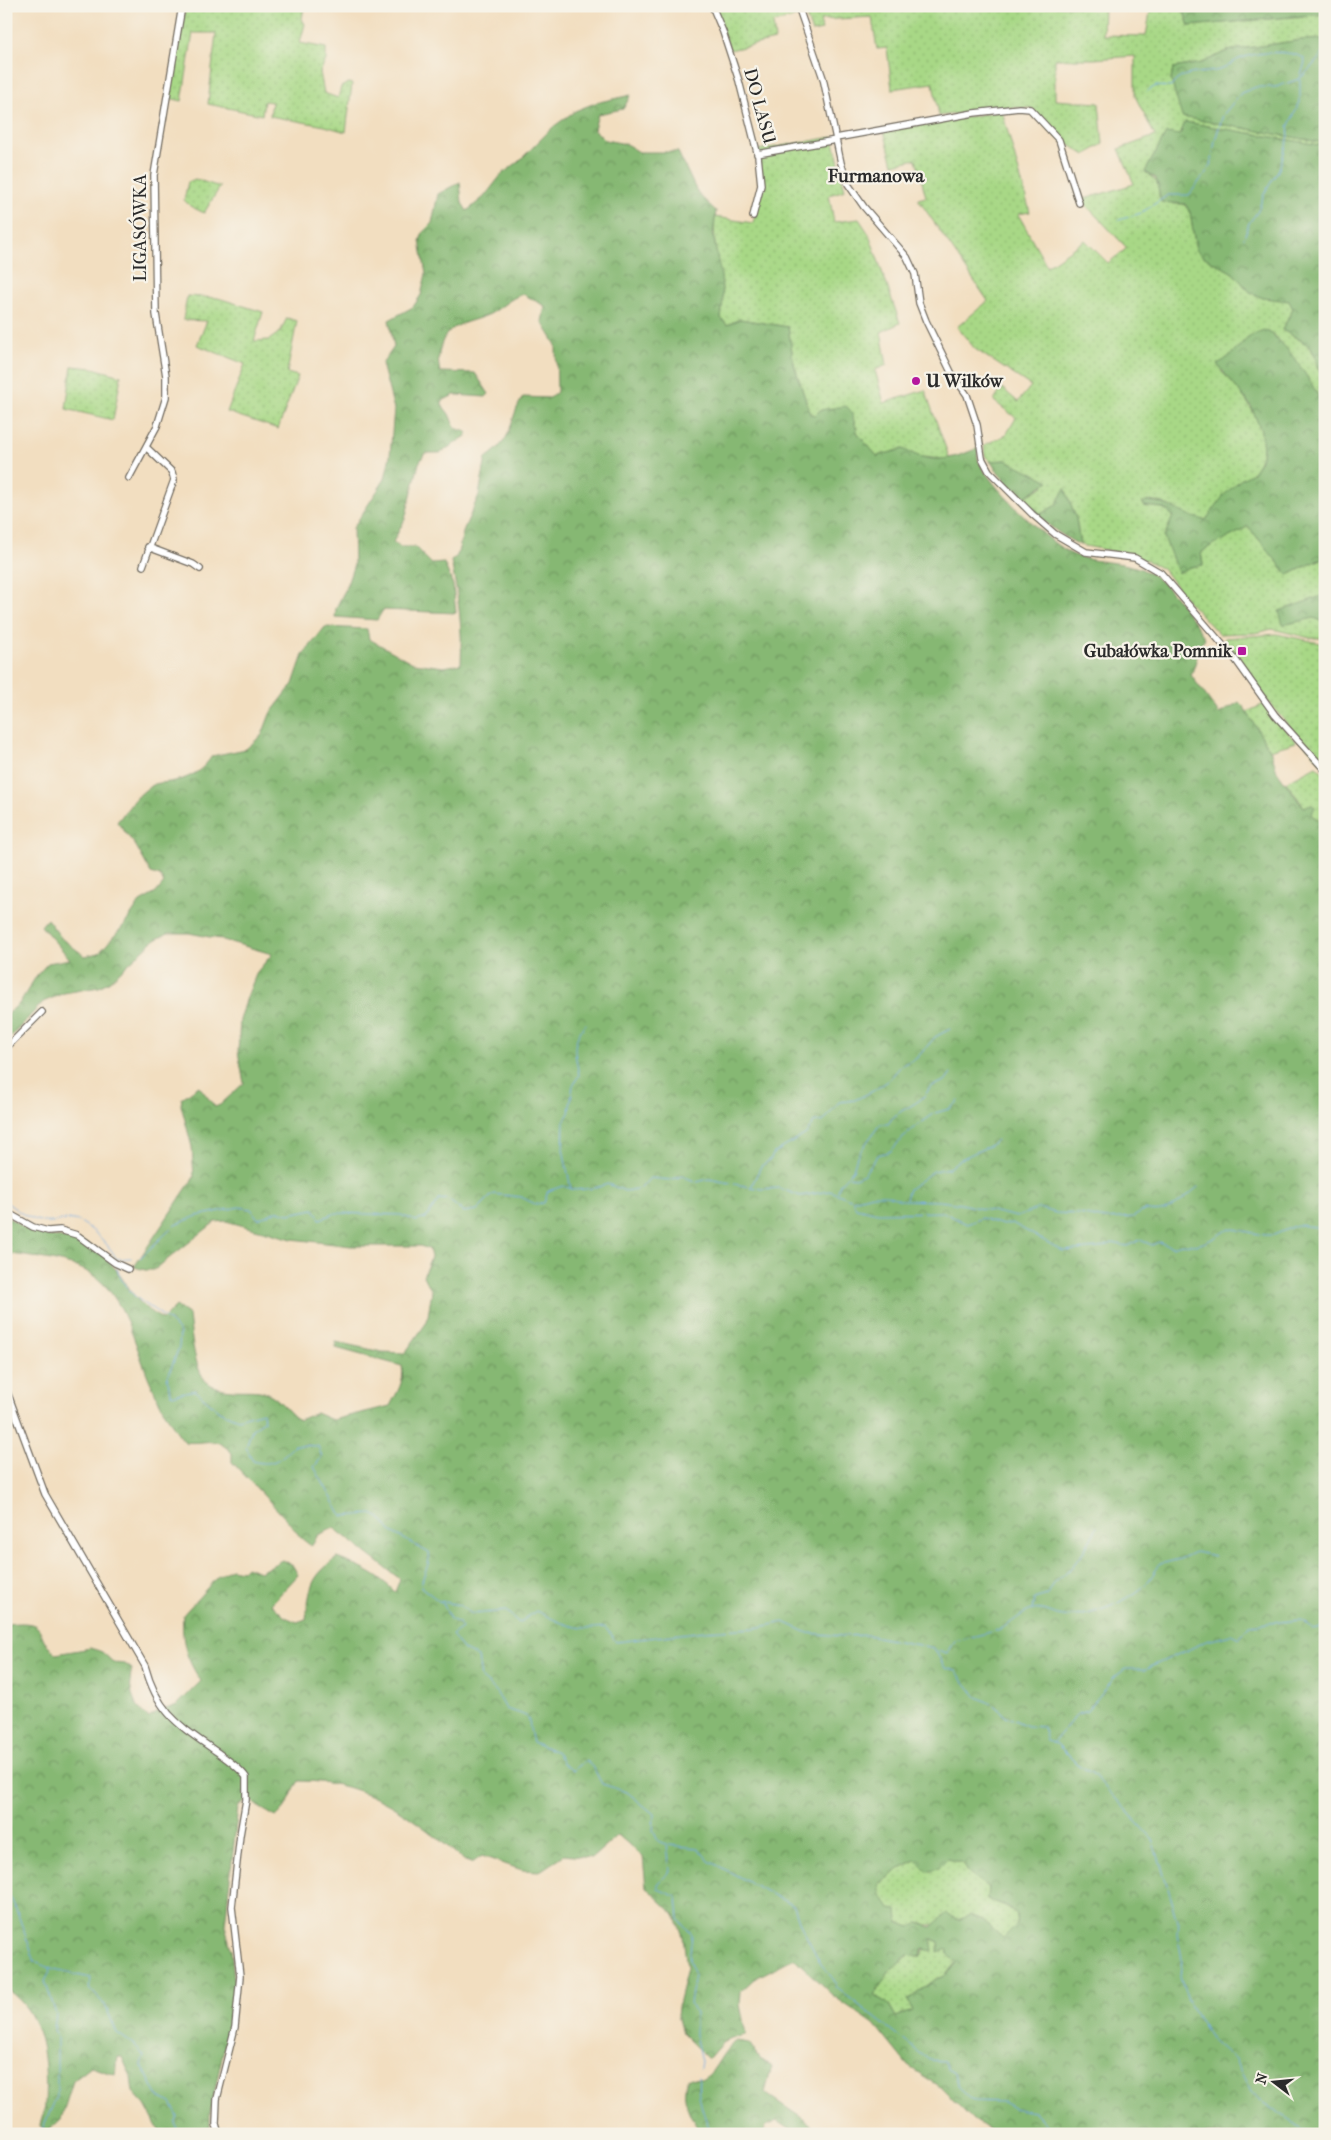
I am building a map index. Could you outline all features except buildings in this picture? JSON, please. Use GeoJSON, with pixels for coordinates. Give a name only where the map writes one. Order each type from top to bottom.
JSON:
{"type":"FeatureCollection","features":[{"type":"Feature","properties":{"kind":"street","name":"LIGASÓWKA"},"geometry":{"type":"LineString","coordinates":[[130,478],[160,417],[167,392],[156,314],[154,175],[182,6]]}},
{"type":"Feature","properties":{"kind":"street","name":"DO LASU"},"geometry":{"type":"LineString","coordinates":[[712,6],[723,32],[739,82],[757,154],[761,185],[753,216]]}},
{"type":"Feature","properties":{"kind":"street"},"geometry":{"type":"LineString","coordinates":[[798,6],[823,78],[848,184],[864,207],[907,257],[915,274],[920,303],[926,321],[952,374],[967,395],[977,424],[982,458],[989,471],[1055,534],[1086,552],[1135,558],[1162,573],[1235,659],[1275,715],[1325,770]]}},
{"type":"Feature","properties":{"kind":"street"},"geometry":{"type":"LineString","coordinates":[[757,154],[964,114],[1019,108],[1030,109],[1059,140],[1079,203]]}},
{"type":"Feature","properties":{"kind":"street"},"geometry":{"type":"LineString","coordinates":[[143,566],[148,547],[174,480],[172,472],[146,447]]}},
{"type":"Feature","properties":{"kind":"street"},"geometry":{"type":"LineString","coordinates":[[148,547],[193,564],[200,569]]}},
{"type":"Feature","properties":{"kind":"street"},"geometry":{"type":"LineString","coordinates":[[6,1048],[42,1012]]}},
{"type":"Feature","properties":{"kind":"street"},"geometry":{"type":"LineString","coordinates":[[6,1212],[33,1227],[60,1230],[77,1235],[115,1263],[128,1268]]}},
{"type":"Feature","properties":{"kind":"street"},"geometry":{"type":"LineString","coordinates":[[6,1389],[45,1494],[141,1658],[160,1703],[176,1723],[225,1757],[246,1777],[246,1800],[232,1907],[240,1976],[235,2027],[217,2099],[216,2124],[219,2134]]}},
{"type":"Feature","properties":{"kind":"green space"},"geometry":{"type":"Polygon","coordinates":[[[186,6],[304,6],[302,19],[305,24],[300,43],[326,48],[326,60],[320,72],[324,93],[338,98],[341,87],[348,83],[352,84],[346,132],[325,126],[270,116],[272,102],[264,101],[262,115],[208,104],[216,33],[193,33],[182,101],[169,98],[186,6]]]}},
{"type":"Feature","properties":{"kind":"green space"},"geometry":{"type":"Polygon","coordinates":[[[713,6],[796,6],[800,16],[773,23],[775,40],[730,50],[713,6]]]}},
{"type":"Feature","properties":{"kind":"green space"},"geometry":{"type":"Polygon","coordinates":[[[802,6],[1104,6],[1103,35],[1146,36],[1151,6],[1182,6],[1189,26],[1325,14],[1325,39],[1301,40],[1227,51],[1202,63],[1173,68],[1171,80],[1183,117],[1325,143],[1325,146],[1185,122],[1180,135],[1166,134],[1145,172],[1156,182],[1159,196],[1174,204],[1184,204],[1190,212],[1196,250],[1201,255],[1233,273],[1250,292],[1263,298],[1289,300],[1293,308],[1282,330],[1307,344],[1315,355],[1317,368],[1325,378],[1325,410],[1311,383],[1290,353],[1273,334],[1243,342],[1221,371],[1248,404],[1256,417],[1261,431],[1263,445],[1261,458],[1254,471],[1238,482],[1206,520],[1191,518],[1167,505],[1155,501],[1143,503],[1144,506],[1163,508],[1174,516],[1164,537],[1175,562],[1190,567],[1203,565],[1201,553],[1248,526],[1288,575],[1325,557],[1325,595],[1311,600],[1283,624],[1314,618],[1325,622],[1325,638],[1310,638],[1272,629],[1255,633],[1219,634],[1186,599],[1163,569],[1148,561],[1122,553],[1080,545],[1076,518],[1065,489],[1056,505],[1041,514],[1023,498],[1044,486],[1006,460],[990,461],[985,456],[984,445],[1006,435],[1016,418],[994,401],[1002,388],[1018,402],[1031,386],[975,349],[957,327],[988,301],[918,199],[926,197],[916,159],[893,164],[884,131],[1002,111],[1030,212],[1018,214],[1047,266],[1085,240],[1108,263],[1127,248],[1081,200],[1134,184],[1119,149],[1155,136],[1135,96],[1135,56],[1055,59],[1055,100],[1099,103],[1103,144],[1085,155],[1054,135],[1032,108],[1007,107],[939,116],[933,83],[892,89],[887,48],[877,49],[872,17],[820,20],[822,30],[812,32],[802,6]]]}},
{"type":"Feature","properties":{"kind":"green space"},"geometry":{"type":"Polygon","coordinates":[[[1182,6],[1325,6],[1325,14],[1189,26],[1182,6]]]}},
{"type":"Feature","properties":{"kind":"green space"},"geometry":{"type":"Polygon","coordinates":[[[1325,39],[1325,143],[1182,117],[1171,80],[1173,68],[1202,63],[1227,51],[1301,40],[1325,39]]]}},
{"type":"Feature","properties":{"kind":"green space"},"geometry":{"type":"Polygon","coordinates":[[[631,95],[623,109],[598,114],[594,129],[605,140],[626,144],[639,152],[678,152],[698,194],[716,211],[713,235],[721,276],[723,300],[721,318],[727,325],[740,319],[788,327],[794,364],[810,414],[815,415],[820,410],[846,406],[851,411],[858,434],[877,456],[903,449],[923,457],[941,459],[950,458],[978,448],[978,459],[983,469],[1005,497],[1036,527],[1064,550],[1084,558],[1142,569],[1159,580],[1181,603],[1205,638],[1191,675],[1219,714],[1239,702],[1244,707],[1271,752],[1277,771],[1300,803],[1304,807],[1311,804],[1315,807],[1311,815],[1325,824],[1325,2134],[996,2134],[973,2120],[938,2085],[908,2066],[874,2024],[832,1995],[794,1958],[754,1979],[741,1991],[740,2005],[746,2034],[722,2043],[708,2059],[682,2033],[677,2015],[687,1968],[683,1936],[675,1915],[646,1887],[643,1857],[618,1835],[592,1858],[564,1855],[540,1871],[522,1870],[482,1856],[472,1863],[465,1861],[409,1817],[369,1795],[347,1787],[324,1782],[299,1781],[285,1808],[276,1817],[257,1806],[250,1798],[238,1806],[225,1925],[231,1949],[234,1978],[232,2010],[210,2113],[210,2129],[213,2134],[161,2134],[145,2105],[133,2092],[131,2077],[122,2057],[118,2057],[115,2075],[91,2067],[73,2081],[61,2119],[48,2131],[40,2126],[45,2107],[45,2072],[41,2040],[29,2012],[19,1999],[6,1989],[6,1624],[21,1623],[36,1626],[49,1647],[56,1654],[91,1648],[102,1652],[114,1663],[125,1664],[132,1669],[130,1682],[135,1702],[149,1718],[157,1712],[177,1705],[201,1681],[186,1650],[183,1633],[183,1615],[217,1577],[231,1569],[242,1571],[246,1567],[260,1572],[282,1560],[293,1566],[298,1575],[271,1604],[285,1617],[297,1622],[306,1619],[310,1591],[316,1577],[337,1558],[375,1576],[395,1592],[400,1579],[334,1528],[318,1535],[311,1546],[301,1538],[288,1521],[232,1462],[232,1453],[226,1447],[215,1442],[185,1442],[160,1404],[127,1322],[112,1294],[102,1283],[82,1269],[61,1262],[6,1253],[6,1216],[36,1233],[79,1241],[94,1248],[110,1262],[137,1298],[153,1313],[163,1319],[176,1306],[189,1315],[196,1360],[207,1382],[222,1389],[267,1393],[299,1420],[316,1413],[332,1420],[390,1406],[401,1382],[402,1366],[336,1348],[336,1342],[382,1352],[405,1353],[427,1322],[432,1291],[423,1276],[431,1257],[429,1249],[420,1246],[351,1246],[292,1239],[226,1221],[215,1222],[154,1270],[134,1267],[194,1177],[192,1147],[181,1105],[182,1098],[199,1086],[215,1107],[220,1105],[244,1083],[238,1052],[240,1020],[257,972],[272,954],[220,939],[189,933],[168,933],[153,941],[110,981],[99,987],[64,993],[43,1002],[6,1042],[6,1015],[19,1004],[37,975],[48,963],[70,959],[41,926],[47,919],[62,939],[85,956],[99,953],[125,924],[140,902],[156,893],[164,883],[160,876],[151,873],[136,846],[117,822],[134,801],[149,787],[155,784],[180,780],[191,775],[201,769],[212,756],[246,749],[262,735],[270,714],[293,684],[303,655],[325,627],[367,629],[369,639],[413,663],[444,667],[461,664],[459,612],[451,561],[457,556],[464,529],[479,495],[486,458],[496,450],[507,436],[523,397],[550,398],[557,392],[556,345],[542,322],[545,306],[523,294],[490,314],[459,325],[447,334],[439,352],[440,372],[475,373],[489,394],[486,397],[454,395],[442,401],[442,405],[449,414],[455,428],[467,432],[466,436],[440,453],[425,453],[419,463],[405,519],[393,542],[400,547],[415,547],[432,564],[444,563],[453,585],[456,613],[383,610],[377,620],[335,617],[336,608],[346,588],[354,564],[353,528],[385,479],[390,456],[394,409],[382,364],[394,347],[389,320],[413,307],[421,295],[426,274],[420,241],[423,232],[432,223],[438,194],[460,182],[462,203],[467,211],[484,197],[502,174],[518,162],[553,127],[575,111],[595,103],[631,95]],[[948,1859],[939,1868],[926,1871],[916,1860],[902,1867],[879,1884],[881,1895],[891,1909],[897,1910],[898,1922],[910,1927],[918,1923],[931,1927],[947,1913],[958,1920],[970,1915],[983,1920],[1003,1938],[1016,1925],[1017,1914],[1006,1906],[987,1899],[988,1887],[969,1874],[963,1863],[948,1859]],[[931,1939],[933,1951],[923,1949],[920,1957],[908,1955],[889,1972],[874,1995],[888,2003],[896,2017],[912,2011],[908,2000],[936,1979],[945,1976],[956,1963],[947,1954],[948,1949],[938,1952],[940,1942],[931,1939]]]}},
{"type":"Feature","properties":{"kind":"green space"},"geometry":{"type":"Polygon","coordinates":[[[1185,122],[1325,146],[1325,378],[1310,347],[1282,330],[1293,309],[1289,301],[1263,298],[1250,292],[1233,273],[1201,255],[1196,250],[1190,212],[1185,204],[1161,202],[1156,178],[1145,172],[1166,133],[1180,135],[1185,122]]]}},
{"type":"Feature","properties":{"kind":"green space"},"geometry":{"type":"Polygon","coordinates":[[[833,137],[845,190],[829,195],[834,222],[859,219],[869,234],[900,323],[881,332],[887,365],[875,370],[884,403],[925,390],[950,460],[915,456],[903,449],[877,456],[858,434],[855,425],[820,410],[815,415],[810,414],[794,364],[788,327],[740,319],[727,325],[721,318],[722,305],[714,230],[715,217],[753,223],[762,186],[758,150],[833,137]]]}},
{"type":"Feature","properties":{"kind":"green space"},"geometry":{"type":"Polygon","coordinates":[[[195,179],[220,187],[204,213],[190,206],[184,200],[188,182],[195,179]]]}},
{"type":"Feature","properties":{"kind":"green space"},"geometry":{"type":"Polygon","coordinates":[[[187,296],[218,298],[263,312],[254,341],[269,340],[280,332],[287,318],[297,321],[287,373],[298,376],[278,429],[227,412],[245,364],[197,345],[207,321],[183,320],[187,296]]]}},
{"type":"Feature","properties":{"kind":"green space"},"geometry":{"type":"Polygon","coordinates":[[[1264,330],[1273,335],[1290,353],[1307,377],[1325,410],[1325,557],[1288,575],[1248,526],[1201,553],[1203,565],[1190,567],[1178,573],[1164,537],[1173,516],[1163,508],[1144,506],[1143,503],[1158,502],[1190,516],[1206,520],[1224,495],[1240,480],[1253,473],[1261,460],[1263,449],[1261,431],[1251,406],[1217,364],[1230,356],[1250,337],[1264,330]]]}},
{"type":"Feature","properties":{"kind":"green space"},"geometry":{"type":"Polygon","coordinates":[[[72,366],[93,368],[121,376],[113,420],[66,409],[72,366]]]}},
{"type":"Feature","properties":{"kind":"green space"},"geometry":{"type":"Polygon","coordinates":[[[1006,460],[1049,481],[1023,498],[1041,514],[1056,505],[1065,488],[1076,518],[1080,545],[1053,529],[1030,509],[990,461],[1006,460]]]}},
{"type":"Feature","properties":{"kind":"green space"},"geometry":{"type":"Polygon","coordinates":[[[1325,595],[1325,622],[1314,618],[1283,625],[1279,611],[1325,595]]]}},
{"type":"Feature","properties":{"kind":"green space"},"geometry":{"type":"Polygon","coordinates":[[[1277,634],[1325,644],[1325,767],[1268,702],[1238,657],[1224,641],[1225,638],[1277,634]]]}},
{"type":"Feature","properties":{"kind":"green space"},"geometry":{"type":"Polygon","coordinates":[[[1264,704],[1296,742],[1270,750],[1247,712],[1264,704]]]}},
{"type":"Feature","properties":{"kind":"green space"},"geometry":{"type":"Polygon","coordinates":[[[1316,766],[1325,774],[1325,824],[1311,815],[1311,805],[1304,807],[1286,782],[1316,766]]]}},
{"type":"Feature","properties":{"kind":"green space"},"geometry":{"type":"Polygon","coordinates":[[[948,1859],[963,1863],[969,1874],[988,1887],[987,1899],[1006,1906],[1017,1913],[1016,1925],[1003,1938],[981,1926],[961,1921],[933,1925],[918,1923],[910,1927],[898,1922],[880,1895],[879,1884],[902,1867],[916,1860],[939,1868],[948,1859]]]}},
{"type":"Feature","properties":{"kind":"green space"},"geometry":{"type":"Polygon","coordinates":[[[931,1939],[940,1942],[938,1951],[948,1948],[956,1962],[945,1976],[936,1979],[908,2000],[912,2011],[896,2017],[888,2003],[874,1995],[889,1972],[909,1955],[920,1957],[931,1939]]]}},
{"type":"Feature","properties":{"kind":"green space"},"geometry":{"type":"Polygon","coordinates":[[[737,2041],[749,2043],[760,2059],[772,2066],[765,2093],[812,2125],[818,2134],[797,2134],[778,2121],[766,2126],[763,2134],[701,2134],[685,2099],[688,2078],[704,2079],[731,2045],[737,2041]]]}},
{"type":"Feature","properties":{"kind":"waterway"},"geometry":{"type":"LineString","coordinates":[[1147,91],[1156,86],[1171,87],[1175,81],[1186,75],[1222,69],[1239,59],[1254,55],[1272,52],[1289,53],[1304,58],[1305,62],[1300,79],[1300,102],[1288,127],[1289,136],[1279,169],[1264,194],[1258,211],[1249,223],[1244,238]]}},
{"type":"Feature","properties":{"kind":"waterway"},"geometry":{"type":"LineString","coordinates":[[1302,77],[1325,52]]}},
{"type":"Feature","properties":{"kind":"waterway"},"geometry":{"type":"LineString","coordinates":[[1119,220],[1141,213],[1168,195],[1189,195],[1211,166],[1215,140],[1223,115],[1241,93],[1256,87],[1276,87],[1299,79]]}},
{"type":"Feature","properties":{"kind":"waterway"},"geometry":{"type":"LineString","coordinates":[[571,1189],[563,1149],[564,1121],[569,1113],[573,1085],[579,1075],[575,1054],[576,1042],[586,1024]]}},
{"type":"Feature","properties":{"kind":"waterway"},"geometry":{"type":"LineString","coordinates":[[751,1187],[761,1166],[770,1160],[774,1153],[806,1134],[815,1121],[823,1122],[839,1102],[855,1100],[888,1081],[901,1066],[917,1058],[935,1037],[950,1029]]}},
{"type":"Feature","properties":{"kind":"waterway"},"geometry":{"type":"LineString","coordinates":[[838,1192],[840,1184],[853,1170],[857,1156],[880,1124],[888,1124],[897,1114],[921,1099],[930,1087],[945,1081],[951,1073]]}},
{"type":"Feature","properties":{"kind":"waterway"},"geometry":{"type":"LineString","coordinates":[[849,1177],[855,1178],[864,1174],[878,1155],[891,1151],[903,1137],[921,1123],[935,1113],[949,1109],[959,1101]]}},
{"type":"Feature","properties":{"kind":"waterway"},"geometry":{"type":"LineString","coordinates":[[906,1199],[909,1189],[933,1171],[949,1168],[959,1160],[989,1146],[997,1140]]}},
{"type":"Feature","properties":{"kind":"waterway"},"geometry":{"type":"LineString","coordinates":[[140,1258],[175,1225],[197,1216],[239,1207],[251,1209],[258,1219],[277,1211],[289,1214],[314,1209],[320,1219],[336,1213],[401,1215],[416,1221],[426,1218],[439,1200],[447,1199],[464,1212],[477,1210],[493,1194],[521,1197],[535,1204],[544,1203],[548,1191],[563,1186],[575,1190],[595,1188],[608,1184],[625,1191],[641,1188],[650,1178],[670,1180],[682,1176],[697,1182],[709,1179],[761,1189],[779,1188],[800,1196],[830,1191],[853,1200],[872,1195],[887,1195],[901,1200],[940,1201],[961,1204],[1017,1217],[1039,1208],[1056,1213],[1079,1214],[1106,1219],[1133,1217],[1145,1210],[1153,1212],[1167,1209],[1174,1206],[1198,1187]]}},
{"type":"Feature","properties":{"kind":"waterway"},"geometry":{"type":"LineString","coordinates":[[853,1201],[856,1208],[878,1213],[943,1212],[967,1224],[982,1218],[1003,1225],[1012,1223],[1063,1251],[1099,1248],[1113,1243],[1127,1246],[1140,1240],[1152,1245],[1159,1242],[1172,1247],[1181,1244],[1196,1245],[1204,1243],[1229,1228],[1264,1235],[1274,1235],[1297,1225],[1325,1228]]}},
{"type":"Feature","properties":{"kind":"waterway"},"geometry":{"type":"LineString","coordinates":[[6,1202],[35,1220],[45,1222],[74,1220],[79,1222],[98,1236],[110,1248],[116,1259],[131,1258]]}},
{"type":"Feature","properties":{"kind":"waterway"},"geometry":{"type":"LineString","coordinates":[[117,1268],[128,1290],[164,1317],[180,1333],[179,1347],[167,1379],[172,1395],[195,1390],[219,1411],[238,1419],[263,1412],[264,1421],[252,1429],[246,1447],[253,1461],[260,1463],[272,1462],[295,1445],[318,1446],[322,1457],[314,1467],[342,1516],[372,1514],[380,1518],[390,1531],[429,1553],[429,1561],[421,1587],[444,1605],[450,1619],[459,1623],[462,1628],[452,1635],[464,1650],[478,1657],[481,1678],[495,1690],[506,1709],[523,1715],[528,1719],[533,1742],[557,1752],[563,1763],[573,1771],[586,1760],[594,1769],[602,1784],[627,1792],[654,1814],[653,1830],[658,1841],[667,1845],[670,1871],[658,1884],[658,1889],[677,1897],[679,1919],[692,1935],[689,1961],[695,1975],[690,2003],[695,2013],[695,2035],[701,2061],[700,2068]]}},
{"type":"Feature","properties":{"kind":"waterway"},"geometry":{"type":"LineString","coordinates":[[1032,1610],[1034,1599],[1047,1595],[1054,1582],[1073,1565],[1097,1527]]}},
{"type":"Feature","properties":{"kind":"waterway"},"geometry":{"type":"LineString","coordinates":[[937,1651],[947,1654],[955,1641],[1000,1629],[1033,1610],[1072,1616],[1083,1615],[1106,1608],[1137,1592],[1144,1586],[1160,1564],[1180,1559],[1195,1552],[1215,1556]]}},
{"type":"Feature","properties":{"kind":"waterway"},"geometry":{"type":"LineString","coordinates":[[440,1601],[459,1605],[472,1614],[506,1611],[519,1623],[536,1611],[554,1620],[577,1627],[605,1627],[616,1642],[704,1631],[755,1628],[784,1622],[808,1633],[842,1636],[867,1635],[934,1648],[945,1668],[956,1671],[977,1697],[996,1706],[1006,1716],[1027,1726],[1043,1727],[1047,1741],[1057,1744],[1077,1764],[1093,1774],[1153,1839],[1178,1921],[1177,1935],[1182,1959],[1180,1976],[1188,2001],[1211,2039],[1235,2060],[1252,2094],[1310,2134]]}},
{"type":"Feature","properties":{"kind":"waterway"},"geometry":{"type":"LineString","coordinates":[[1053,1743],[1076,1715],[1087,1711],[1114,1678],[1125,1669],[1146,1669],[1207,1641],[1231,1635],[1239,1639],[1249,1625],[1301,1620],[1314,1630],[1325,1627]]}},
{"type":"Feature","properties":{"kind":"waterway"},"geometry":{"type":"LineString","coordinates":[[669,1845],[698,1848],[709,1861],[794,1906],[800,1924],[821,1964],[834,1980],[837,1988],[929,2060],[945,2061],[947,2069],[954,2073],[958,2086],[974,2101],[1003,2102],[1014,2108],[1034,2112],[1050,2128]]}},
{"type":"Feature","properties":{"kind":"waterway"},"geometry":{"type":"LineString","coordinates":[[6,1888],[16,1909],[35,1962],[54,1970],[91,1978],[89,1988],[105,2005],[117,2033],[133,2044],[144,2056],[141,2064],[158,2097],[171,2103],[178,2117],[175,2122],[178,2134]]}},
{"type":"Feature","properties":{"kind":"waterway"},"geometry":{"type":"LineString","coordinates":[[40,2134],[57,2096],[57,2035],[54,2030],[56,2014],[45,1981],[50,1972],[49,1968]]}},
{"type":"Feature","properties":{"kind":"waterway"},"geometry":{"type":"LineString","coordinates":[[699,2077],[700,2099],[712,2134]]}},
{"type":"Feature","properties":{"kind":"place","name":"U Wilków"},"geometry":{"type":"Point","coordinates":[916,381]}},
{"type":"Feature","properties":{"kind":"place","name":"Gubałówka Pomnik"},"geometry":{"type":"Point","coordinates":[1242,651]}},
{"type":"Feature","properties":{"kind":"district","name":"Furmanowa"},"geometry":{"type":"Point","coordinates":[876,175]}}]}
